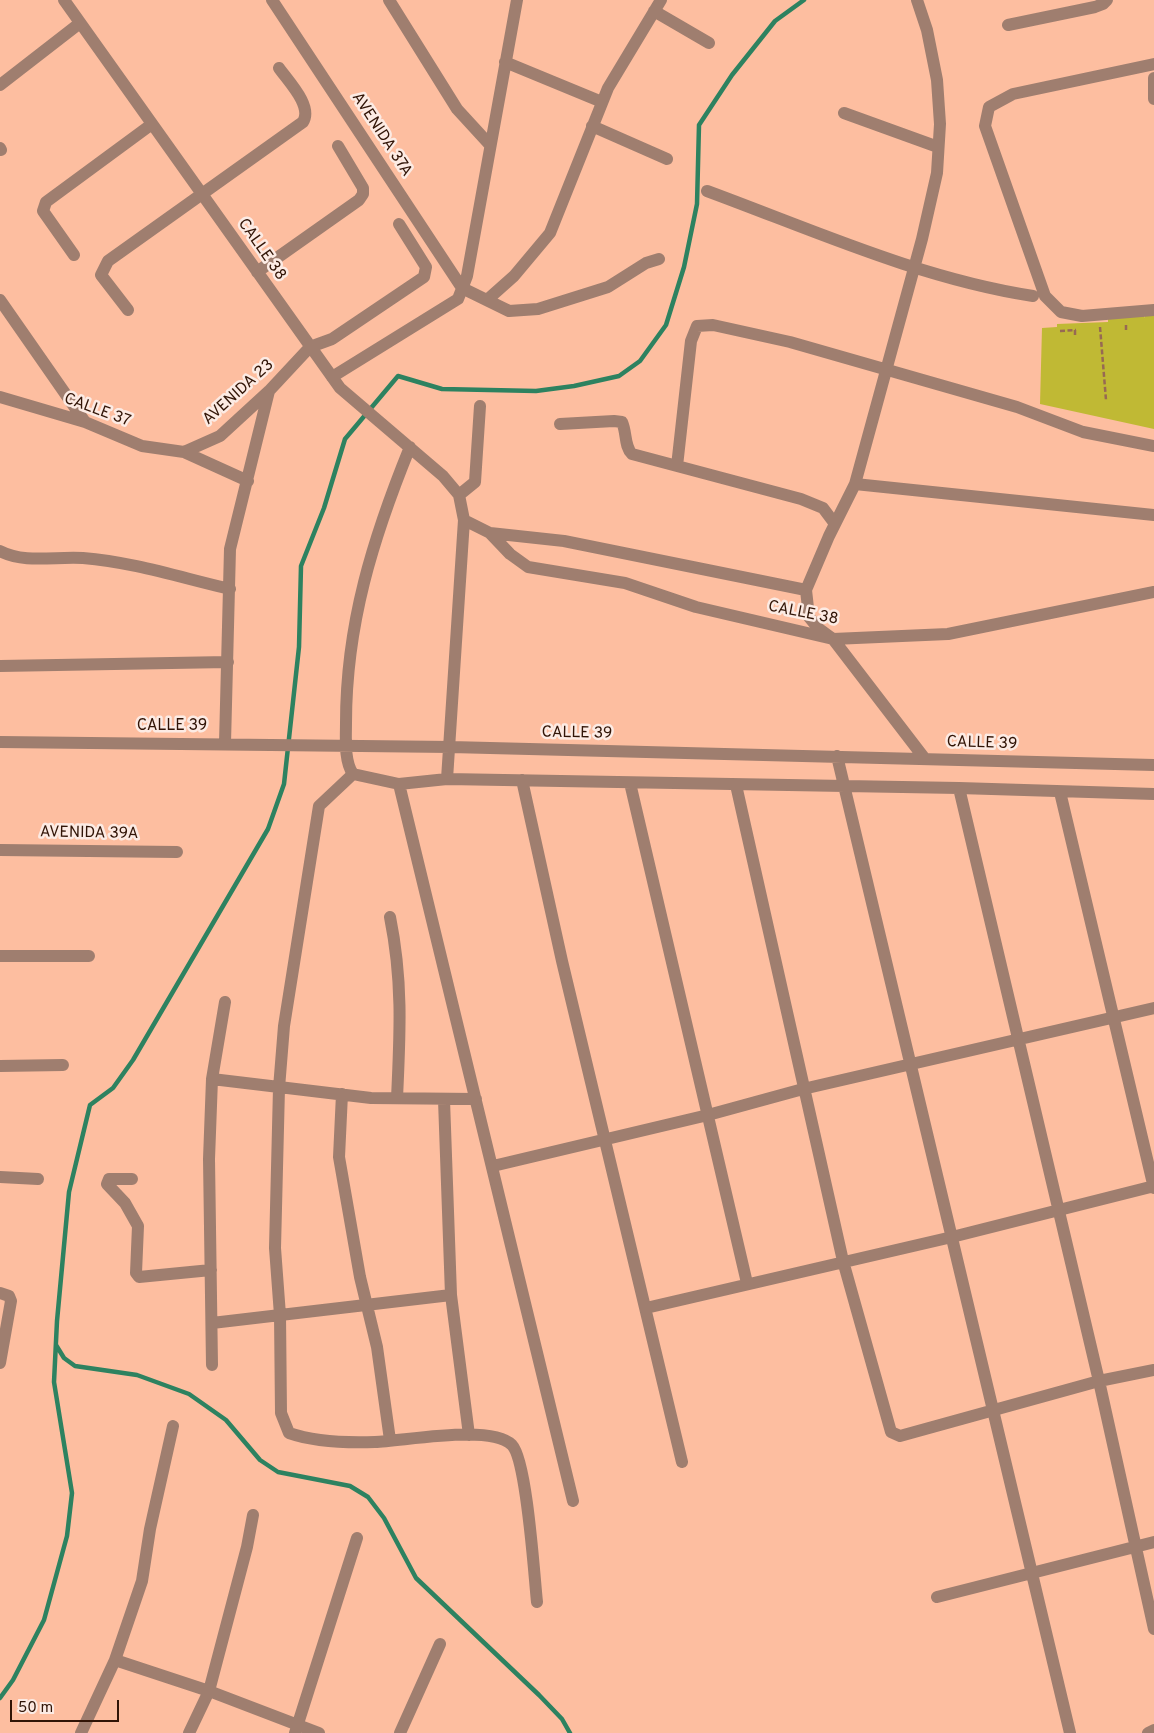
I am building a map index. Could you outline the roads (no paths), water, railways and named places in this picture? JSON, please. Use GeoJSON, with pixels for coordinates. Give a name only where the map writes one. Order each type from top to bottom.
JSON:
{"type":"FeatureCollection","features":[{"type":"Feature","properties":{"kind":"street","name":"CALLE 38"},"geometry":{"type":"LineString","coordinates":[[64,0],[340,388],[443,476],[459,495]]}},
{"type":"Feature","properties":{"kind":"street","name":"AVENIDA 37A"},"geometry":{"type":"LineString","coordinates":[[272,0],[462,288]]}},
{"type":"Feature","properties":{"kind":"street"},"geometry":{"type":"LineString","coordinates":[[388,0],[457,109],[490,145]]}},
{"type":"Feature","properties":{"kind":"street"},"geometry":{"type":"LineString","coordinates":[[917,0],[927,30],[937,80],[940,124],[936,173],[914,267],[855,484],[806,590],[809,617],[818,628],[833,639],[925,759]]}},
{"type":"Feature","properties":{"kind":"street"},"geometry":{"type":"LineString","coordinates":[[1008,25],[1095,7],[1107,0]]}},
{"type":"Feature","properties":{"kind":"street"},"geometry":{"type":"LineString","coordinates":[[332,377],[458,299],[467,276],[515,1]]}},
{"type":"Feature","properties":{"kind":"street"},"geometry":{"type":"LineString","coordinates":[[487,300],[514,276],[550,233],[602,102],[657,5],[709,43]]}},
{"type":"Feature","properties":{"kind":"street"},"geometry":{"type":"LineString","coordinates":[[0,85],[80,23]]}},
{"type":"Feature","properties":{"kind":"street"},"geometry":{"type":"LineString","coordinates":[[505,62],[602,102]]}},
{"type":"Feature","properties":{"kind":"street"},"geometry":{"type":"LineString","coordinates":[[1154,64],[1013,94],[989,106],[984,126],[1045,296],[1061,312],[1082,316],[1154,310]]}},
{"type":"Feature","properties":{"kind":"street"},"geometry":{"type":"LineString","coordinates":[[128,310],[101,275],[108,261],[188,206],[201,193],[303,122],[306,117],[306,108],[279,68]]}},
{"type":"Feature","properties":{"kind":"street"},"geometry":{"type":"LineString","coordinates":[[1154,78],[1154,99]]}},
{"type":"Feature","properties":{"kind":"street"},"geometry":{"type":"LineString","coordinates":[[844,112],[938,147]]}},
{"type":"Feature","properties":{"kind":"street"},"geometry":{"type":"LineString","coordinates":[[74,254],[43,212],[46,202],[152,124]]}},
{"type":"Feature","properties":{"kind":"street"},"geometry":{"type":"LineString","coordinates":[[592,126],[667,159]]}},
{"type":"Feature","properties":{"kind":"street"},"geometry":{"type":"LineString","coordinates":[[256,272],[275,261],[359,200],[363,194],[363,188],[338,146]]}},
{"type":"Feature","properties":{"kind":"street"},"geometry":{"type":"LineString","coordinates":[[706,191],[914,267],[1006,292],[1034,296]]}},
{"type":"Feature","properties":{"kind":"street"},"geometry":{"type":"LineString","coordinates":[[310,347],[332,339],[424,277],[426,268],[399,224]]}},
{"type":"Feature","properties":{"kind":"street"},"geometry":{"type":"LineString","coordinates":[[462,288],[509,311],[538,309],[608,287],[646,263],[659,259]]}},
{"type":"Feature","properties":{"kind":"street"},"geometry":{"type":"LineString","coordinates":[[0,300],[85,422]]}},
{"type":"Feature","properties":{"kind":"street"},"geometry":{"type":"LineString","coordinates":[[677,466],[691,341],[697,326],[713,325],[790,342],[1017,407],[1083,432],[1154,446]]}},
{"type":"Feature","properties":{"kind":"street","name":"AVENIDA 23"},"geometry":{"type":"LineString","coordinates":[[184,452],[220,436],[269,391],[310,347]]}},
{"type":"Feature","properties":{"kind":"street"},"geometry":{"type":"LineString","coordinates":[[225,743],[230,549],[269,391]]}},
{"type":"Feature","properties":{"kind":"street","name":"CALLE 37"},"geometry":{"type":"LineString","coordinates":[[0,397],[85,422],[142,446],[184,452],[248,481]]}},
{"type":"Feature","properties":{"kind":"street"},"geometry":{"type":"LineString","coordinates":[[447,779],[451,747],[464,520],[459,495],[475,482],[478,465],[480,406]]}},
{"type":"Feature","properties":{"kind":"street"},"geometry":{"type":"LineString","coordinates":[[560,424],[622,422],[626,429],[627,449],[632,454],[801,499],[823,508],[835,524]]}},
{"type":"Feature","properties":{"kind":"street"},"geometry":{"type":"LineString","coordinates":[[410,447],[385,510],[364,575],[353,629],[346,695],[346,745],[349,769],[354,774],[399,784],[447,779],[959,788],[1154,794]]}},
{"type":"Feature","properties":{"kind":"street"},"geometry":{"type":"LineString","coordinates":[[855,484],[1154,515]]}},
{"type":"Feature","properties":{"kind":"street","name":"CALLE 38"},"geometry":{"type":"LineString","coordinates":[[464,520],[490,533],[510,554],[528,567],[625,583],[696,607],[833,639],[948,634],[1154,592]]}},
{"type":"Feature","properties":{"kind":"street"},"geometry":{"type":"LineString","coordinates":[[490,533],[564,541],[806,590]]}},
{"type":"Feature","properties":{"kind":"street"},"geometry":{"type":"LineString","coordinates":[[0,551],[18,558],[83,558],[126,565],[230,589]]}},
{"type":"Feature","properties":{"kind":"street"},"geometry":{"type":"LineString","coordinates":[[0,666],[228,662]]}},
{"type":"Feature","properties":{"kind":"street","name":"CALLE 39"},"geometry":{"type":"LineString","coordinates":[[0,742],[451,747],[1154,765]]}},
{"type":"Feature","properties":{"kind":"street"},"geometry":{"type":"LineString","coordinates":[[837,756],[1070,1733]]}},
{"type":"Feature","properties":{"kind":"street"},"geometry":{"type":"LineString","coordinates":[[354,774],[319,806],[284,1026],[279,1088],[275,1248],[280,1315],[281,1414],[285,1429],[289,1433],[301,1438],[360,1442],[469,1435],[498,1436],[513,1446],[522,1468],[537,1602]]}},
{"type":"Feature","properties":{"kind":"street"},"geometry":{"type":"LineString","coordinates":[[522,780],[562,961],[682,1462]]}},
{"type":"Feature","properties":{"kind":"street"},"geometry":{"type":"LineString","coordinates":[[630,783],[747,1284]]}},
{"type":"Feature","properties":{"kind":"street"},"geometry":{"type":"LineString","coordinates":[[399,784],[574,1501]]}},
{"type":"Feature","properties":{"kind":"street"},"geometry":{"type":"LineString","coordinates":[[736,785],[843,1261],[891,1432],[900,1436],[1099,1380],[1154,1370]]}},
{"type":"Feature","properties":{"kind":"street"},"geometry":{"type":"LineString","coordinates":[[959,788],[1099,1380],[1134,1546],[1154,1629]]}},
{"type":"Feature","properties":{"kind":"street"},"geometry":{"type":"LineString","coordinates":[[646,1308],[952,1237],[1058,1209],[1154,1187],[1060,792]]}},
{"type":"Feature","properties":{"kind":"street","name":"AVENIDA 39A"},"geometry":{"type":"LineString","coordinates":[[0,850],[65,849],[177,852]]}},
{"type":"Feature","properties":{"kind":"street"},"geometry":{"type":"LineString","coordinates":[[390,917],[398,956],[401,1017],[397,1098]]}},
{"type":"Feature","properties":{"kind":"street"},"geometry":{"type":"LineString","coordinates":[[0,956],[88,956]]}},
{"type":"Feature","properties":{"kind":"street"},"geometry":{"type":"LineString","coordinates":[[212,1365],[210,1159],[212,1079],[225,1002]]}},
{"type":"Feature","properties":{"kind":"street"},"geometry":{"type":"LineString","coordinates":[[493,1166],[708,1115],[803,1089],[1154,1008]]}},
{"type":"Feature","properties":{"kind":"street"},"geometry":{"type":"LineString","coordinates":[[0,1066],[63,1065]]}},
{"type":"Feature","properties":{"kind":"street"},"geometry":{"type":"LineString","coordinates":[[212,1079],[342,1094],[444,1100],[476,1099]]}},
{"type":"Feature","properties":{"kind":"street"},"geometry":{"type":"LineString","coordinates":[[342,1094],[339,1157],[377,1347],[390,1440]]}},
{"type":"Feature","properties":{"kind":"street"},"geometry":{"type":"LineString","coordinates":[[444,1100],[451,1294],[469,1435]]}},
{"type":"Feature","properties":{"kind":"street"},"geometry":{"type":"LineString","coordinates":[[0,1176],[38,1179]]}},
{"type":"Feature","properties":{"kind":"street"},"geometry":{"type":"LineString","coordinates":[[132,1179],[112,1178],[109,1179],[107,1184],[125,1204],[138,1226],[136,1273],[139,1276],[211,1270]]}},
{"type":"Feature","properties":{"kind":"street"},"geometry":{"type":"LineString","coordinates":[[0,1293],[9,1296],[11,1301],[0,1360]]}},
{"type":"Feature","properties":{"kind":"street"},"geometry":{"type":"LineString","coordinates":[[212,1323],[451,1294]]}},
{"type":"Feature","properties":{"kind":"street"},"geometry":{"type":"LineString","coordinates":[[81,1733],[115,1660],[142,1581],[150,1528],[173,1426]]}},
{"type":"Feature","properties":{"kind":"street"},"geometry":{"type":"LineString","coordinates":[[189,1733],[210,1691],[247,1547],[253,1515]]}},
{"type":"Feature","properties":{"kind":"street"},"geometry":{"type":"LineString","coordinates":[[297,1729],[357,1538]]}},
{"type":"Feature","properties":{"kind":"street"},"geometry":{"type":"LineString","coordinates":[[937,1596],[1154,1542]]}},
{"type":"Feature","properties":{"kind":"street"},"geometry":{"type":"LineString","coordinates":[[400,1733],[440,1644]]}},
{"type":"Feature","properties":{"kind":"street"},"geometry":{"type":"LineString","coordinates":[[115,1660],[210,1691],[297,1729],[319,1733]]}},
{"type":"Feature","properties":{"kind":"street"},"geometry":{"type":"LineString","coordinates":[[1148,1733],[1154,1730]]}},
{"type":"Feature","properties":{"kind":"waterway"},"geometry":{"type":"LineString","coordinates":[[0,1698],[13,1680],[44,1620],[67,1536],[72,1493],[54,1382],[57,1321],[69,1192],[90,1105],[113,1088],[133,1060],[268,829],[284,784],[299,647],[301,566],[324,508],[345,439],[398,376],[442,389],[536,391],[574,386],[619,376],[640,361],[666,325],[684,267],[697,204],[699,125],[732,75],[775,21],[804,0]]}},
{"type":"Feature","properties":{"kind":"waterway"},"geometry":{"type":"LineString","coordinates":[[56,1345],[64,1358],[75,1366],[137,1375],[189,1394],[226,1420],[260,1460],[278,1472],[350,1486],[368,1497],[384,1518],[416,1578],[539,1695],[562,1719],[570,1733]]}}]}
